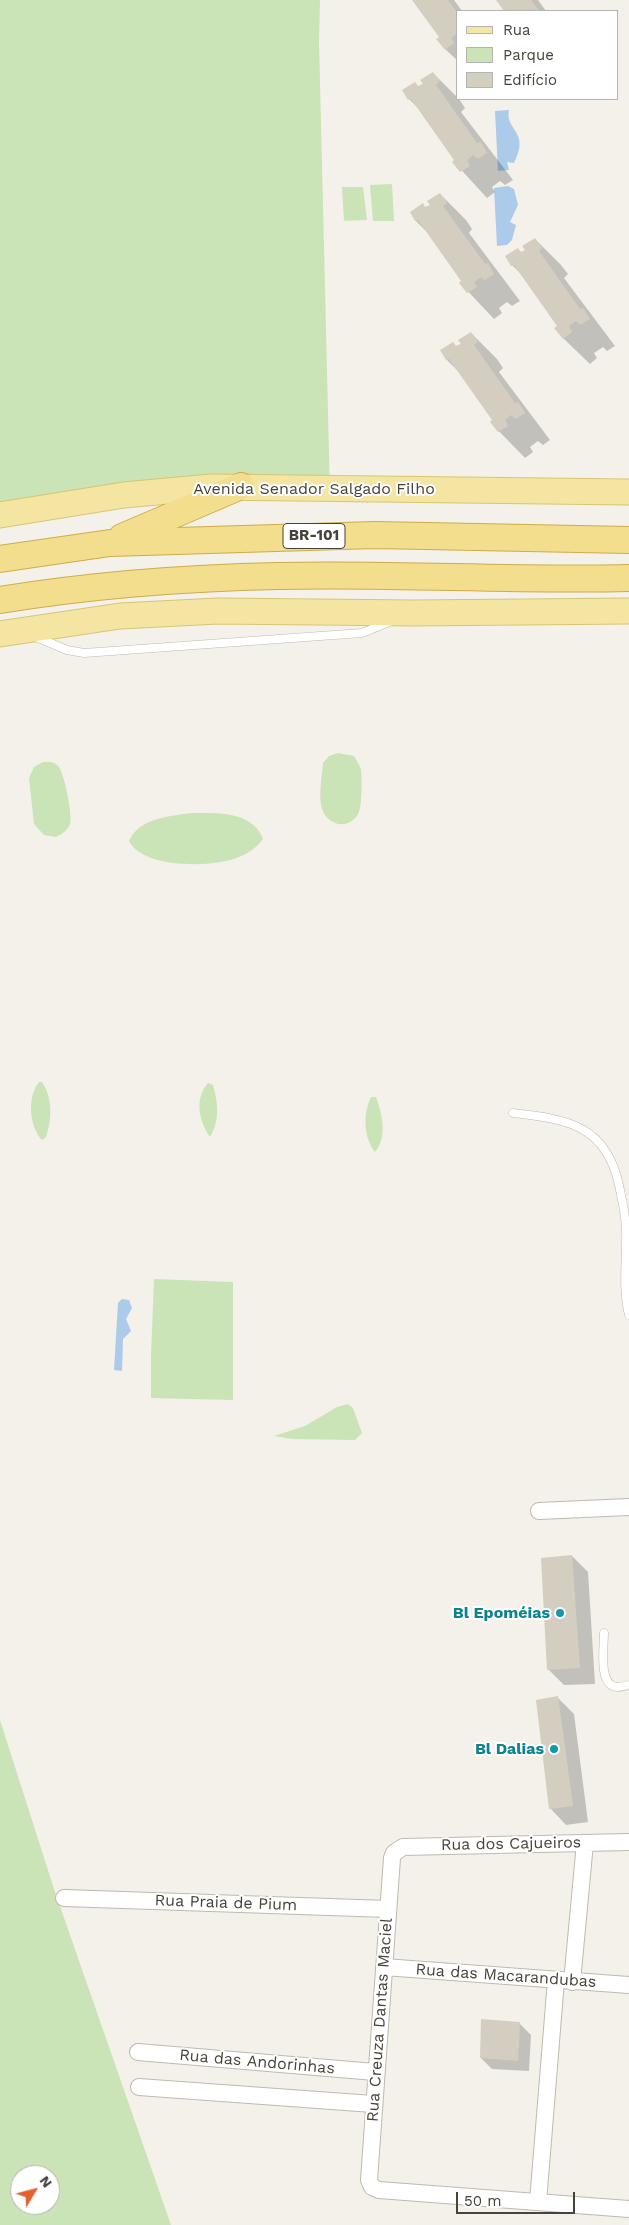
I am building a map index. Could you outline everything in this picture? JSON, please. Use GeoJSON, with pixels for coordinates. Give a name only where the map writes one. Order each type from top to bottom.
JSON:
{"type":"FeatureCollection","features":[{"type":"Feature","properties":{"kind":"highway"},"geometry":{"type":"LineString","coordinates":[[110,542],[241,486]]}},
{"type":"Feature","properties":{"kind":"highway","name":"BR-101"},"geometry":{"type":"LineString","coordinates":[[0,559],[110,542],[375,534],[629,540]]}},
{"type":"Feature","properties":{"kind":"highway"},"geometry":{"type":"LineString","coordinates":[[0,600],[58,590],[210,578],[279,576],[629,578]]}},
{"type":"Feature","properties":{"kind":"main road","name":"Avenida Senador Salgado Filho"},"geometry":{"type":"LineString","coordinates":[[0,515],[124,494],[241,486],[629,492]]}},
{"type":"Feature","properties":{"kind":"main road"},"geometry":{"type":"LineString","coordinates":[[10,632],[120,616],[218,611],[414,613],[629,611]]}},
{"type":"Feature","properties":{"kind":"street"},"geometry":{"type":"LineString","coordinates":[[539,1511],[629,1507]]}},
{"type":"Feature","properties":{"kind":"street"},"geometry":{"type":"LineString","coordinates":[[585,1842],[564,1981],[538,2202],[629,2209]]}},
{"type":"Feature","properties":{"kind":"street","name":"Rua dos Cajueiros"},"geometry":{"type":"LineString","coordinates":[[394,1853],[403,1847],[629,1842]]}},
{"type":"Feature","properties":{"kind":"street","name":"Rua Creuza Dantas Maciel"},"geometry":{"type":"LineString","coordinates":[[394,1853],[392,1858],[375,2072],[369,2180],[372,2187],[379,2190],[538,2202]]}},
{"type":"Feature","properties":{"kind":"street","name":"Rua Praia de Pium"},"geometry":{"type":"LineString","coordinates":[[64,1898],[388,1909]]}},
{"type":"Feature","properties":{"kind":"street","name":"Rua das Macarandubas"},"geometry":{"type":"LineString","coordinates":[[384,1968],[629,1985]]}},
{"type":"Feature","properties":{"kind":"street","name":"Rua das Andorinhas"},"geometry":{"type":"LineString","coordinates":[[138,2052],[375,2072]]}},
{"type":"Feature","properties":{"kind":"street","name":"Rua das Andorinhas"},"geometry":{"type":"LineString","coordinates":[[139,2087],[373,2104]]}},
{"type":"Feature","properties":{"kind":"lane"},"geometry":{"type":"LineString","coordinates":[[10,632],[67,650],[84,652],[362,633],[414,613]]}},
{"type":"Feature","properties":{"kind":"lane"},"geometry":{"type":"LineString","coordinates":[[513,1113],[554,1118],[571,1123],[584,1129],[600,1142],[610,1156],[621,1194],[626,1229],[625,1290],[629,1315]]}},
{"type":"Feature","properties":{"kind":"lane"},"geometry":{"type":"LineString","coordinates":[[604,1633],[604,1676],[608,1683],[616,1687],[629,1685]]}},
{"type":"Feature","properties":{"kind":"green space"},"geometry":{"type":"Polygon","coordinates":[[[0,0],[320,0],[319,41],[330,496],[40,510],[0,517],[0,0]]]}},
{"type":"Feature","properties":{"kind":"green space"},"geometry":{"type":"Polygon","coordinates":[[[392,184],[394,221],[373,221],[370,185],[392,184]]]}},
{"type":"Feature","properties":{"kind":"green space"},"geometry":{"type":"Polygon","coordinates":[[[342,187],[363,187],[367,220],[344,221],[342,187]]]}},
{"type":"Feature","properties":{"kind":"green space"},"geometry":{"type":"Polygon","coordinates":[[[338,753],[354,756],[361,770],[360,809],[355,818],[344,824],[332,822],[327,818],[323,812],[320,800],[323,763],[329,756],[338,753]]]}},
{"type":"Feature","properties":{"kind":"green space"},"geometry":{"type":"Polygon","coordinates":[[[43,762],[55,763],[58,766],[69,804],[70,824],[64,832],[56,837],[44,835],[34,824],[29,778],[34,767],[43,762]]]}},
{"type":"Feature","properties":{"kind":"green space"},"geometry":{"type":"Polygon","coordinates":[[[192,813],[223,814],[243,818],[258,830],[263,839],[252,850],[239,857],[228,861],[197,864],[180,864],[149,857],[137,850],[129,841],[140,827],[156,819],[192,813]]]}},
{"type":"Feature","properties":{"kind":"green space"},"geometry":{"type":"Polygon","coordinates":[[[39,1082],[42,1082],[46,1088],[50,1102],[48,1130],[46,1137],[42,1140],[34,1127],[31,1111],[33,1095],[39,1082]]]}},
{"type":"Feature","properties":{"kind":"green space"},"geometry":{"type":"Polygon","coordinates":[[[208,1083],[213,1085],[217,1112],[217,1118],[210,1137],[203,1124],[200,1110],[201,1096],[208,1083]]]}},
{"type":"Feature","properties":{"kind":"green space"},"geometry":{"type":"Polygon","coordinates":[[[371,1097],[376,1097],[383,1125],[379,1146],[375,1152],[366,1132],[368,1104],[371,1097]]]}},
{"type":"Feature","properties":{"kind":"green space"},"geometry":{"type":"Polygon","coordinates":[[[154,1279],[233,1282],[233,1400],[151,1398],[154,1279]]]}},
{"type":"Feature","properties":{"kind":"green space"},"geometry":{"type":"Polygon","coordinates":[[[348,1404],[353,1408],[362,1433],[355,1440],[292,1439],[274,1436],[305,1426],[337,1407],[348,1404]]]}},
{"type":"Feature","properties":{"kind":"green space"},"geometry":{"type":"Polygon","coordinates":[[[0,1720],[54,1889],[171,2225],[0,2225],[0,1720]]]}},
{"type":"Feature","properties":{"kind":"water"},"geometry":{"type":"Polygon","coordinates":[[[509,110],[510,122],[518,135],[519,149],[514,163],[507,162],[509,170],[498,171],[495,111],[509,110]]]}},
{"type":"Feature","properties":{"kind":"water"},"geometry":{"type":"Polygon","coordinates":[[[508,186],[514,189],[518,205],[510,222],[516,225],[512,240],[507,245],[497,246],[494,188],[508,186]]]}},
{"type":"Feature","properties":{"kind":"water"},"geometry":{"type":"Polygon","coordinates":[[[122,1299],[129,1300],[132,1308],[126,1319],[131,1331],[123,1339],[122,1371],[114,1370],[118,1303],[122,1299]]]}},
{"type":"Feature","properties":{"kind":"building"},"geometry":{"type":"Polygon","coordinates":[[[412,0],[448,0],[456,11],[456,34],[451,38],[454,43],[445,50],[436,39],[439,37],[412,0]]]}},
{"type":"Feature","properties":{"kind":"building"},"geometry":{"type":"Polygon","coordinates":[[[496,0],[531,0],[538,10],[503,10],[496,0]]]}},
{"type":"Feature","properties":{"kind":"building"},"geometry":{"type":"Polygon","coordinates":[[[433,72],[440,81],[436,85],[477,143],[481,142],[487,153],[478,159],[473,155],[467,160],[470,166],[460,172],[452,162],[454,160],[411,99],[408,100],[402,90],[415,82],[418,86],[423,84],[420,80],[433,72]]]}},
{"type":"Feature","properties":{"kind":"building"},"geometry":{"type":"Polygon","coordinates":[[[440,193],[447,203],[443,206],[485,264],[488,263],[494,274],[485,280],[481,277],[474,282],[477,287],[467,293],[459,283],[461,281],[418,220],[415,221],[410,212],[423,203],[425,207],[430,205],[427,201],[440,193]]]}},
{"type":"Feature","properties":{"kind":"building"},"geometry":{"type":"Polygon","coordinates":[[[535,238],[542,248],[539,251],[580,309],[583,308],[590,319],[580,325],[576,321],[569,326],[572,332],[563,339],[554,328],[557,326],[514,265],[511,266],[505,256],[518,248],[521,252],[525,250],[522,246],[535,238]]]}},
{"type":"Feature","properties":{"kind":"building"},"geometry":{"type":"Polygon","coordinates":[[[471,332],[478,342],[474,345],[515,403],[518,402],[525,413],[516,419],[511,415],[505,420],[508,426],[498,432],[490,422],[492,420],[449,359],[446,360],[440,350],[453,342],[456,346],[461,344],[458,340],[471,332]]]}},
{"type":"Feature","properties":{"kind":"building","name":"Bl Epoméias"},"geometry":{"type":"Polygon","coordinates":[[[572,1555],[580,1668],[547,1670],[541,1558],[572,1555]]]}},
{"type":"Feature","properties":{"kind":"building","name":"Bl Dalias"},"geometry":{"type":"Polygon","coordinates":[[[558,1696],[573,1806],[549,1809],[536,1700],[558,1696]]]}},
{"type":"Feature","properties":{"kind":"building"},"geometry":{"type":"Polygon","coordinates":[[[481,2019],[520,2022],[518,2061],[480,2058],[481,2019]]]}},
{"type":"Feature","properties":{"kind":"place","name":"Bl Epoméias"},"geometry":{"type":"Point","coordinates":[560,1613]}},
{"type":"Feature","properties":{"kind":"place","name":"Bl Dalias"},"geometry":{"type":"Point","coordinates":[554,1749]}}]}
